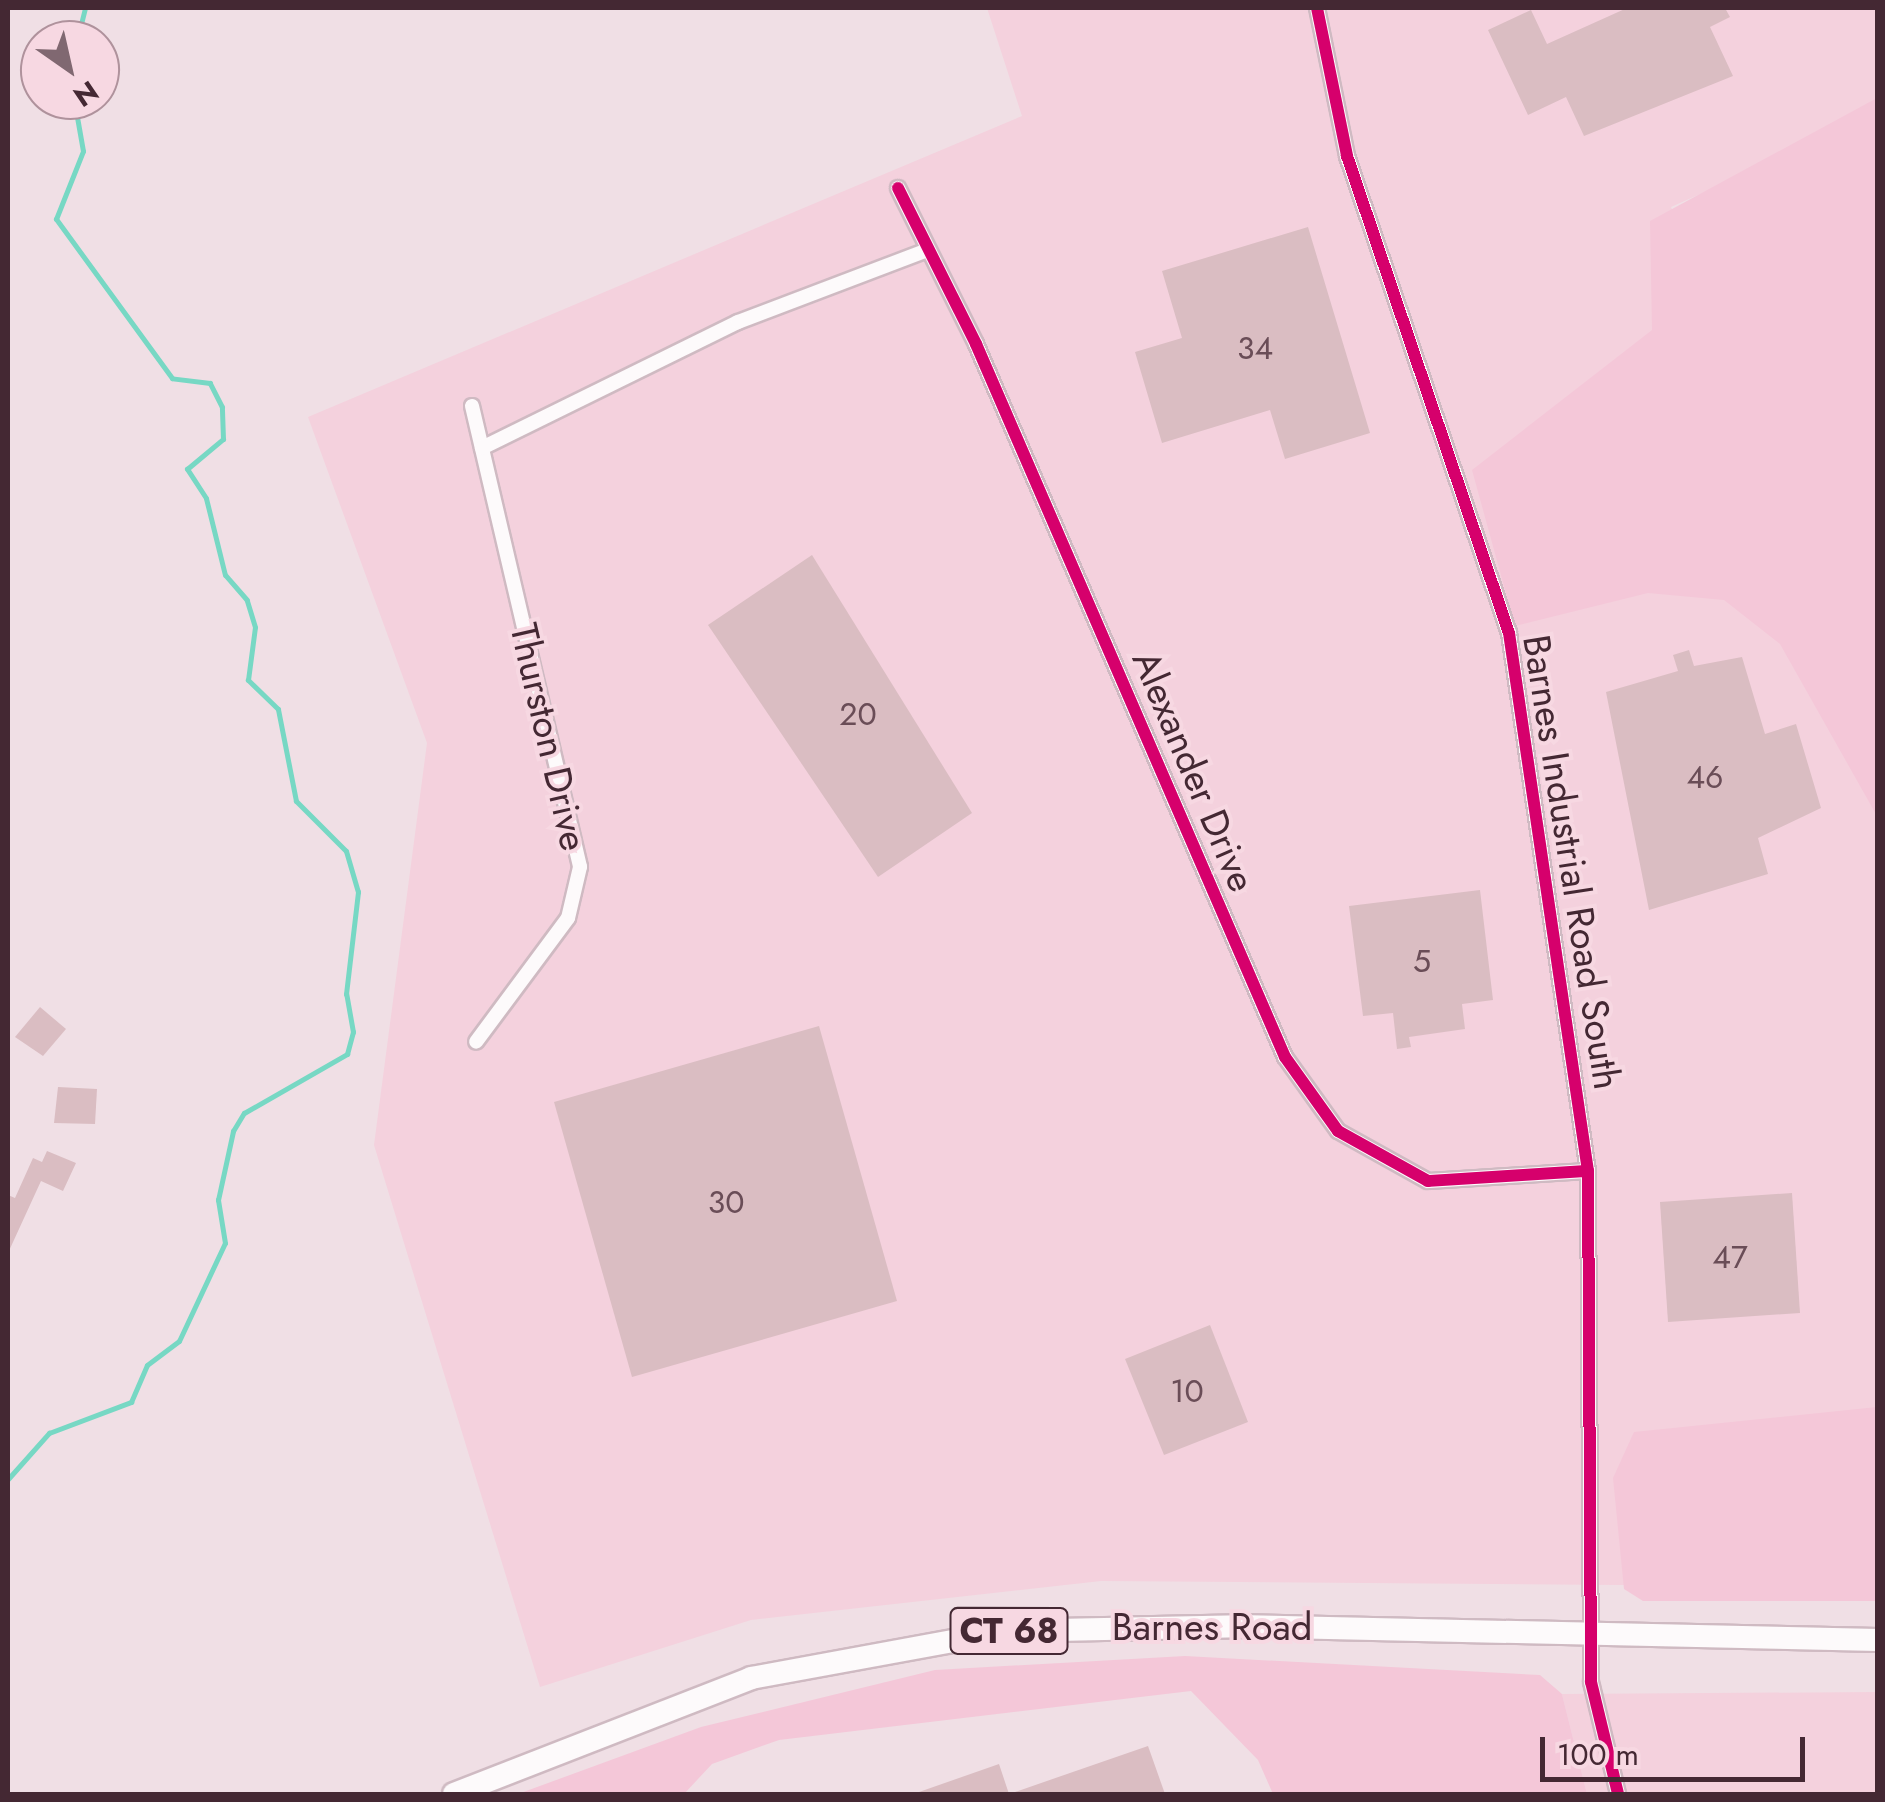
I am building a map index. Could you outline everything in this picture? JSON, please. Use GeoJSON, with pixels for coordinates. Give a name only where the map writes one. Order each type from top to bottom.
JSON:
{"type":"FeatureCollection","features":[{"type":"Feature","properties":{"kind":"main road","name":"Barnes Road"},"geometry":{"type":"LineString","coordinates":[[454,1794],[632,1717],[891,1646],[1121,1625],[1878,1640]]}},
{"type":"Feature","properties":{"kind":"street","name":"Barnes Industrial Road South"},"geometry":{"type":"LineString","coordinates":[[1316,8],[1348,158],[1508,633],[1588,1171],[1591,1634],[1599,1738],[1618,1794]]}},
{"type":"Feature","properties":{"kind":"street","name":"Alexander Drive"},"geometry":{"type":"LineString","coordinates":[[898,188],[925,251],[976,344],[1285,1058],[1338,1131],[1428,1181],[1588,1171]]}},
{"type":"Feature","properties":{"kind":"street"},"geometry":{"type":"LineString","coordinates":[[482,448],[738,322],[925,251]]}},
{"type":"Feature","properties":{"kind":"street","name":"Thurston Drive"},"geometry":{"type":"LineString","coordinates":[[472,406],[580,867],[568,918],[476,1042]]}},
{"type":"Feature","properties":{"kind":"shaded area"},"geometry":{"type":"Polygon","coordinates":[[[987,8],[1877,8],[1877,115],[1671,207],[1877,704],[1877,1587],[1101,1581],[751,1620],[540,1687],[374,1145],[427,743],[308,417],[1022,116],[987,8]]]}},
{"type":"Feature","properties":{"kind":"shaded area"},"geometry":{"type":"Polygon","coordinates":[[[1877,98],[1877,816],[1780,644],[1724,600],[1648,593],[1515,626],[1472,470],[1652,330],[1650,221],[1877,98]]]}},
{"type":"Feature","properties":{"kind":"shaded area"},"geometry":{"type":"Polygon","coordinates":[[[1877,1407],[1877,1601],[1643,1601],[1624,1589],[1613,1478],[1634,1432],[1877,1407]]]}},
{"type":"Feature","properties":{"kind":"shaded area"},"geometry":{"type":"Polygon","coordinates":[[[1185,1656],[1540,1675],[1562,1694],[1587,1794],[1273,1794],[1258,1760],[1191,1691],[779,1740],[712,1764],[684,1794],[518,1794],[701,1727],[935,1670],[1185,1656]]]}},
{"type":"Feature","properties":{"kind":"shaded area"},"geometry":{"type":"Polygon","coordinates":[[[1877,1692],[1877,1794],[1587,1794],[1562,1694],[1877,1692]]]}},
{"type":"Feature","properties":{"kind":"building"},"geometry":{"type":"Polygon","coordinates":[[[1627,8],[1725,8],[1730,17],[1710,27],[1733,76],[1584,136],[1566,97],[1528,115],[1488,30],[1531,10],[1547,44],[1627,8]]]}},
{"type":"Feature","properties":{"kind":"building"},"geometry":{"type":"Polygon","coordinates":[[[1308,227],[1370,433],[1285,459],[1270,410],[1162,443],[1135,352],[1182,338],[1162,271],[1308,227]]]}},
{"type":"Feature","properties":{"kind":"building"},"geometry":{"type":"Polygon","coordinates":[[[812,555],[972,813],[878,877],[708,625],[812,555]]]}},
{"type":"Feature","properties":{"kind":"building"},"geometry":{"type":"Polygon","coordinates":[[[1689,650],[1694,666],[1742,657],[1765,734],[1796,724],[1821,808],[1758,838],[1768,874],[1649,910],[1606,692],[1678,671],[1673,655],[1689,650]]]}},
{"type":"Feature","properties":{"kind":"building"},"geometry":{"type":"Polygon","coordinates":[[[1480,890],[1493,1000],[1462,1004],[1465,1029],[1409,1037],[1411,1047],[1397,1049],[1393,1013],[1363,1016],[1349,906],[1480,890]]]}},
{"type":"Feature","properties":{"kind":"building"},"geometry":{"type":"Polygon","coordinates":[[[40,1007],[66,1029],[43,1056],[15,1037],[40,1007]]]}},
{"type":"Feature","properties":{"kind":"building"},"geometry":{"type":"Polygon","coordinates":[[[819,1026],[897,1301],[632,1377],[554,1102],[819,1026]]]}},
{"type":"Feature","properties":{"kind":"building"},"geometry":{"type":"Polygon","coordinates":[[[58,1087],[97,1089],[95,1124],[54,1123],[58,1087]]]}},
{"type":"Feature","properties":{"kind":"building"},"geometry":{"type":"Polygon","coordinates":[[[47,1151],[76,1163],[63,1191],[41,1181],[8,1253],[8,1195],[15,1198],[33,1158],[42,1162],[47,1151]]]}},
{"type":"Feature","properties":{"kind":"building"},"geometry":{"type":"Polygon","coordinates":[[[1792,1193],[1800,1313],[1668,1322],[1660,1202],[1792,1193]]]}},
{"type":"Feature","properties":{"kind":"building"},"geometry":{"type":"Polygon","coordinates":[[[1210,1325],[1248,1422],[1164,1455],[1125,1359],[1210,1325]]]}},
{"type":"Feature","properties":{"kind":"building"},"geometry":{"type":"Polygon","coordinates":[[[1148,1746],[1165,1794],[1015,1792],[1148,1746]]]}},
{"type":"Feature","properties":{"kind":"building"},"geometry":{"type":"Polygon","coordinates":[[[999,1764],[1009,1794],[919,1794],[919,1792],[999,1764]]]}},
{"type":"Feature","properties":{"kind":"waterway"},"geometry":{"type":"LineString","coordinates":[[82,20],[85,8]]}},
{"type":"Feature","properties":{"kind":"waterway"},"geometry":{"type":"LineString","coordinates":[[8,1479],[49,1433],[131,1402],[147,1365],[179,1341],[225,1243],[218,1200],[233,1131],[244,1113],[347,1054],[353,1032],[346,994],[358,892],[346,851],[296,801],[278,709],[248,680],[255,627],[247,600],[225,575],[206,498],[187,469],[223,439],[222,407],[210,383],[172,378],[56,219],[83,151],[78,120]]}},
{"type":"Feature","properties":{"kind":"cycle path"},"geometry":{"type":"LineString","coordinates":[[1317,8],[1347,156],[1509,633],[1588,1171],[1591,1682],[1618,1794]]}},
{"type":"Feature","properties":{"kind":"cycle path"},"geometry":{"type":"LineString","coordinates":[[898,188],[976,344],[1285,1057],[1338,1131],[1428,1181],[1588,1171]]}}]}
